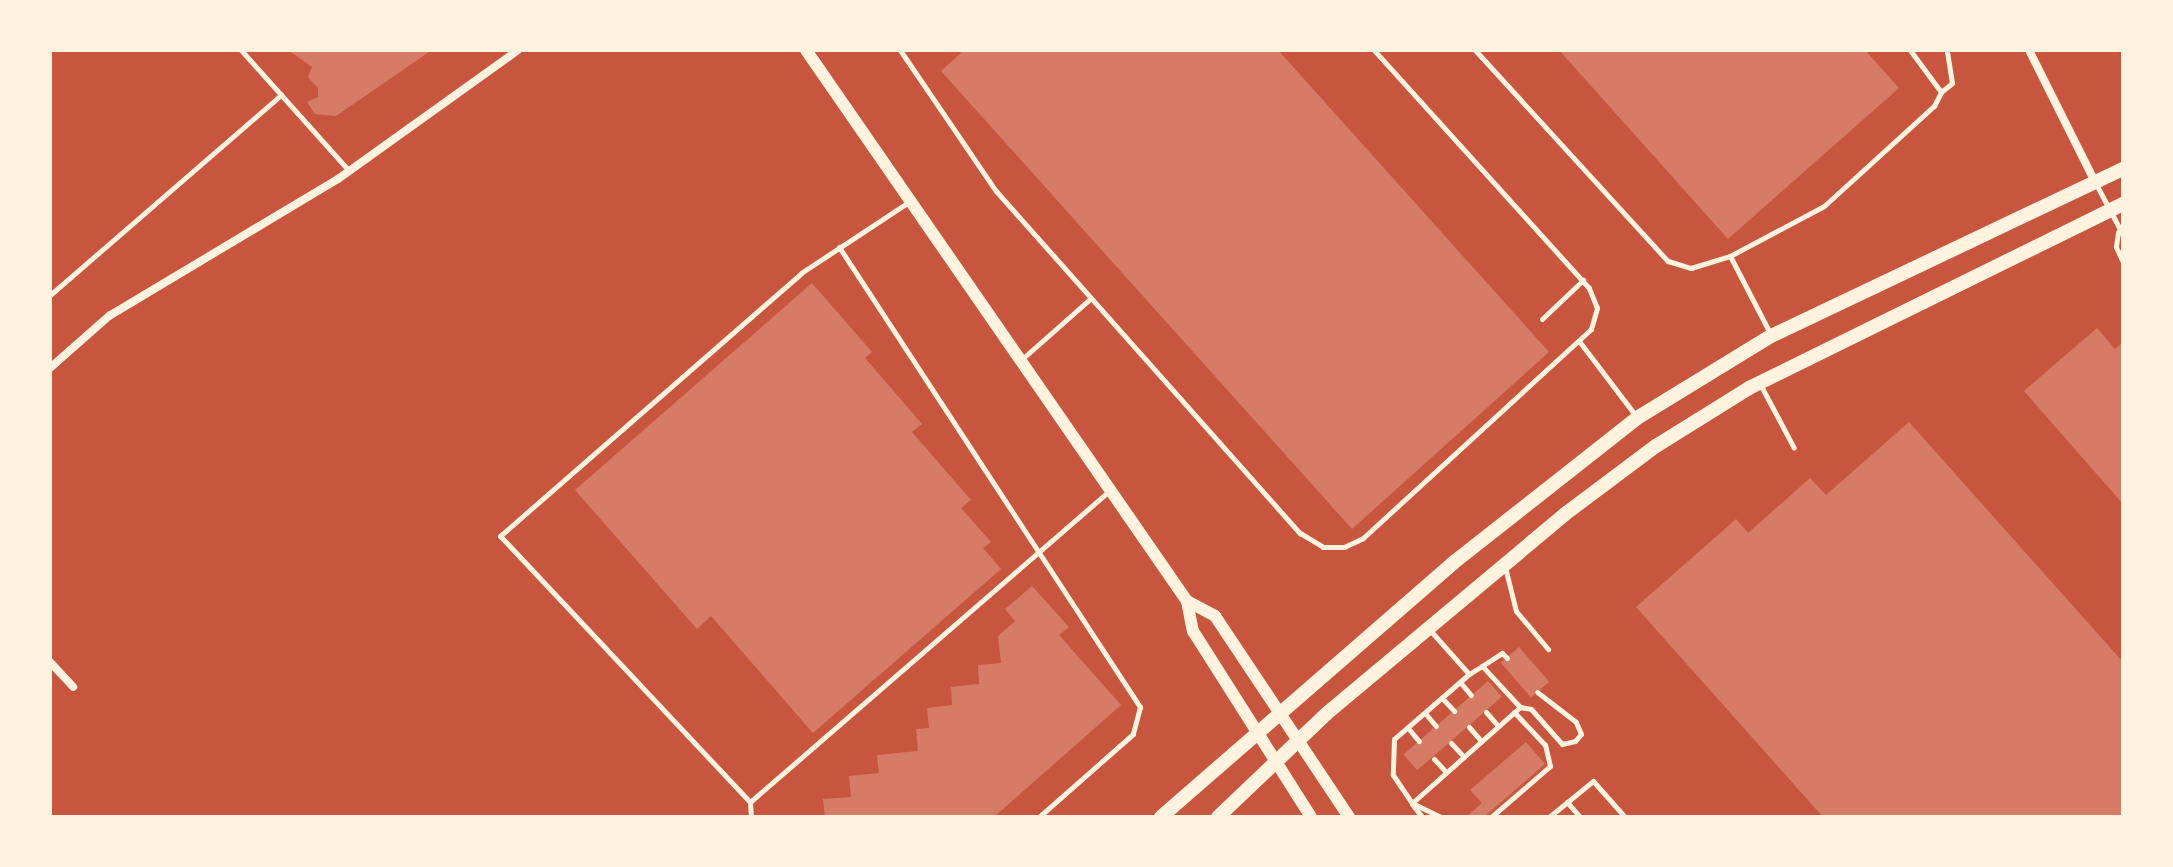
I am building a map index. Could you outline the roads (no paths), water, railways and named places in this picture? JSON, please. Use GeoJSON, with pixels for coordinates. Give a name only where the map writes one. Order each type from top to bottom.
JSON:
{"type":"FeatureCollection","features":[{"type":"Feature","properties":{"kind":"main road"},"geometry":{"type":"LineString","coordinates":[[1161,817],[1453,563],[1637,418],[1771,336],[2123,169]]}},
{"type":"Feature","properties":{"kind":"main road"},"geometry":{"type":"LineString","coordinates":[[1218,817],[1274,760],[1428,628],[1656,446],[1760,383],[2123,204]]}},
{"type":"Feature","properties":{"kind":"street"},"geometry":{"type":"LineString","coordinates":[[50,368],[109,316],[349,171],[518,50]]}},
{"type":"Feature","properties":{"kind":"street"},"geometry":{"type":"LineString","coordinates":[[806,50],[1187,601],[1193,631],[1311,817]]}},
{"type":"Feature","properties":{"kind":"street"},"geometry":{"type":"LineString","coordinates":[[2029,50],[2095,182]]}},
{"type":"Feature","properties":{"kind":"street"},"geometry":{"type":"LineString","coordinates":[[1187,601],[1215,616],[1349,817]]}},
{"type":"Feature","properties":{"kind":"street"},"geometry":{"type":"LineString","coordinates":[[50,662],[73,687]]}},
{"type":"Feature","properties":{"kind":"lane"},"geometry":{"type":"LineString","coordinates":[[241,50],[349,171]]}},
{"type":"Feature","properties":{"kind":"lane"},"geometry":{"type":"LineString","coordinates":[[900,50],[996,191],[1300,533],[1323,547],[1344,547],[1363,538],[1579,341],[1591,329],[1597,308],[1583,280],[1374,50]]}},
{"type":"Feature","properties":{"kind":"lane"},"geometry":{"type":"LineString","coordinates":[[1475,50],[1668,261],[1691,268],[1730,256],[1824,206],[1934,106],[1941,92],[1952,83],[1947,50]]}},
{"type":"Feature","properties":{"kind":"lane"},"geometry":{"type":"LineString","coordinates":[[1910,50],[1934,76],[1941,92]]}},
{"type":"Feature","properties":{"kind":"lane"},"geometry":{"type":"LineString","coordinates":[[50,295],[281,95]]}},
{"type":"Feature","properties":{"kind":"lane"},"geometry":{"type":"LineString","coordinates":[[2095,182],[2121,234],[2116,247],[2123,262]]}},
{"type":"Feature","properties":{"kind":"lane"},"geometry":{"type":"LineString","coordinates":[[751,817],[750,802],[500,536],[801,273],[911,200]]}},
{"type":"Feature","properties":{"kind":"lane"},"geometry":{"type":"LineString","coordinates":[[839,247],[1140,707],[1133,734],[1039,817]]}},
{"type":"Feature","properties":{"kind":"lane"},"geometry":{"type":"LineString","coordinates":[[1730,256],[1771,336]]}},
{"type":"Feature","properties":{"kind":"lane"},"geometry":{"type":"LineString","coordinates":[[1542,319],[1583,280]]}},
{"type":"Feature","properties":{"kind":"lane"},"geometry":{"type":"LineString","coordinates":[[1021,360],[1091,298]]}},
{"type":"Feature","properties":{"kind":"lane"},"geometry":{"type":"LineString","coordinates":[[1579,341],[1637,418]]}},
{"type":"Feature","properties":{"kind":"lane"},"geometry":{"type":"LineString","coordinates":[[1760,383],[1794,448]]}},
{"type":"Feature","properties":{"kind":"lane"},"geometry":{"type":"LineString","coordinates":[[750,802],[1111,490]]}},
{"type":"Feature","properties":{"kind":"lane"},"geometry":{"type":"LineString","coordinates":[[1505,564],[1507,590],[1516,611],[1548,649]]}},
{"type":"Feature","properties":{"kind":"lane"},"geometry":{"type":"LineString","coordinates":[[1428,628],[1469,674]]}},
{"type":"Feature","properties":{"kind":"lane"},"geometry":{"type":"LineString","coordinates":[[1422,817],[1393,775],[1394,739],[1469,674],[1502,653],[1507,658]]}},
{"type":"Feature","properties":{"kind":"lane"},"geometry":{"type":"LineString","coordinates":[[1482,666],[1520,707],[1531,709],[1562,744],[1575,741],[1581,734],[1576,722],[1537,692]]}},
{"type":"Feature","properties":{"kind":"lane"},"geometry":{"type":"LineString","coordinates":[[1460,682],[1471,695]]}},
{"type":"Feature","properties":{"kind":"lane"},"geometry":{"type":"LineString","coordinates":[[1442,698],[1454,711]]}},
{"type":"Feature","properties":{"kind":"lane"},"geometry":{"type":"LineString","coordinates":[[1412,803],[1520,707]]}},
{"type":"Feature","properties":{"kind":"lane"},"geometry":{"type":"LineString","coordinates":[[1486,712],[1498,726]]}},
{"type":"Feature","properties":{"kind":"lane"},"geometry":{"type":"LineString","coordinates":[[1491,817],[1550,766],[1545,745],[1514,712]]}},
{"type":"Feature","properties":{"kind":"lane"},"geometry":{"type":"LineString","coordinates":[[1425,713],[1436,726]]}},
{"type":"Feature","properties":{"kind":"lane"},"geometry":{"type":"LineString","coordinates":[[1469,727],[1481,741]]}},
{"type":"Feature","properties":{"kind":"lane"},"geometry":{"type":"LineString","coordinates":[[1408,728],[1419,741]]}},
{"type":"Feature","properties":{"kind":"lane"},"geometry":{"type":"LineString","coordinates":[[1451,743],[1464,757]]}},
{"type":"Feature","properties":{"kind":"lane"},"geometry":{"type":"LineString","coordinates":[[1434,759],[1446,772]]}},
{"type":"Feature","properties":{"kind":"lane"},"geometry":{"type":"LineString","coordinates":[[1553,816],[1593,781],[1625,817]]}},
{"type":"Feature","properties":{"kind":"lane"},"geometry":{"type":"LineString","coordinates":[[1567,802],[1580,817]]}},
{"type":"Feature","properties":{"kind":"lane"},"geometry":{"type":"LineString","coordinates":[[1412,803],[1441,817]]}}]}
